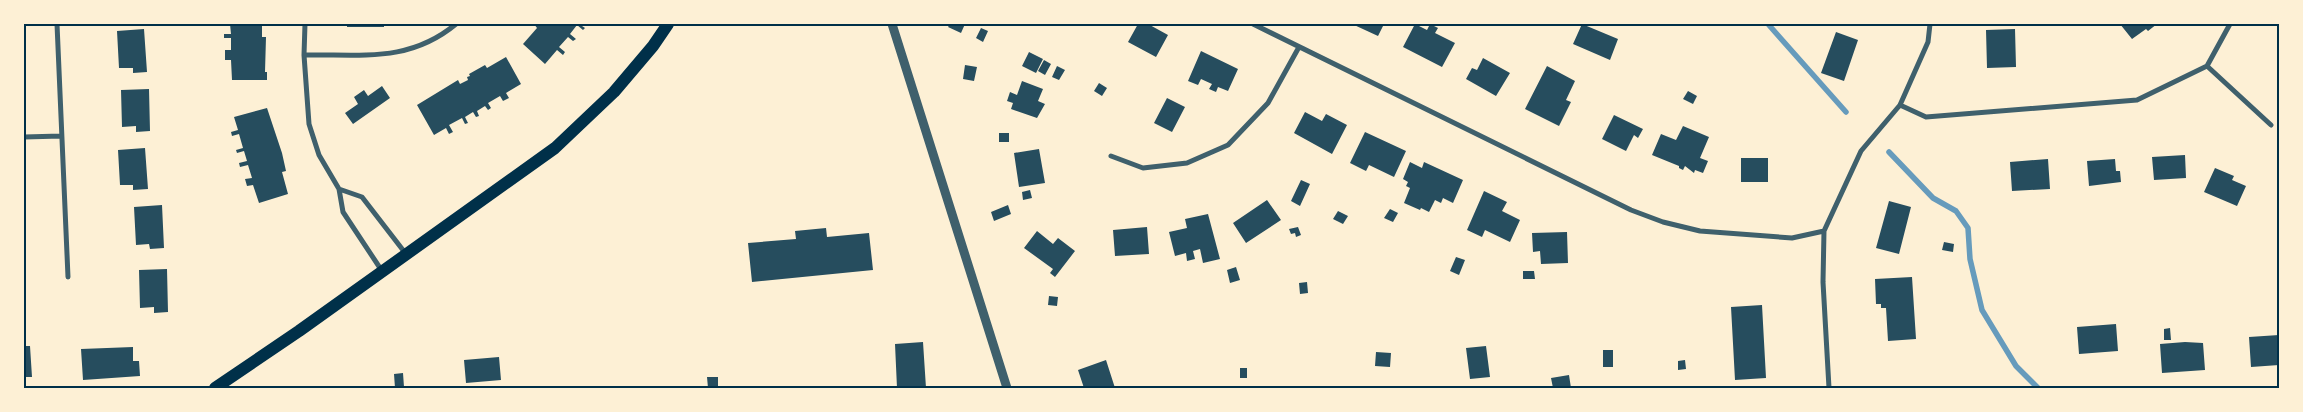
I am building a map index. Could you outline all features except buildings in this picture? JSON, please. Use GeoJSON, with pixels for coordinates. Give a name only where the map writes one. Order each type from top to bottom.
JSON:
{"type":"FeatureCollection","features":[{"type":"Feature","properties":{"kind":"main road"},"geometry":{"type":"LineString","coordinates":[[215,388],[299,331],[555,148],[614,92],[653,46],[668,24]]}},
{"type":"Feature","properties":{"kind":"street"},"geometry":{"type":"LineString","coordinates":[[57,24],[68,276]]}},
{"type":"Feature","properties":{"kind":"street"},"geometry":{"type":"LineString","coordinates":[[305,24],[304,55],[308,124],[319,155],[338,188],[343,212],[382,271]]}},
{"type":"Feature","properties":{"kind":"street"},"geometry":{"type":"LineString","coordinates":[[304,55],[400,53],[438,38],[456,24]]}},
{"type":"Feature","properties":{"kind":"street"},"geometry":{"type":"LineString","coordinates":[[892,24],[1007,388]]}},
{"type":"Feature","properties":{"kind":"street"},"geometry":{"type":"LineString","coordinates":[[1253,24],[1631,210],[1663,222],[1700,231],[1792,238],[1824,231]]}},
{"type":"Feature","properties":{"kind":"street"},"geometry":{"type":"LineString","coordinates":[[1829,388],[1823,282],[1824,231],[1861,151],[1900,105],[1928,42],[1930,24]]}},
{"type":"Feature","properties":{"kind":"street"},"geometry":{"type":"LineString","coordinates":[[1900,105],[1926,117],[2137,100],[2207,66],[2230,24]]}},
{"type":"Feature","properties":{"kind":"street"},"geometry":{"type":"LineString","coordinates":[[1111,156],[1143,168],[1187,163],[1228,145],[1268,103],[1299,47]]}},
{"type":"Feature","properties":{"kind":"street"},"geometry":{"type":"LineString","coordinates":[[2207,66],[2270,125]]}},
{"type":"Feature","properties":{"kind":"street"},"geometry":{"type":"LineString","coordinates":[[24,137],[61,136]]}},
{"type":"Feature","properties":{"kind":"street"},"geometry":{"type":"LineString","coordinates":[[338,188],[362,197],[406,254]]}},
{"type":"Feature","properties":{"kind":"waterway"},"geometry":{"type":"LineString","coordinates":[[1768,24],[1846,112]]}},
{"type":"Feature","properties":{"kind":"waterway"},"geometry":{"type":"LineString","coordinates":[[1889,152],[1933,198],[1956,211],[1968,228],[1970,259],[1982,310],[2016,366],[2038,388]]}}]}
